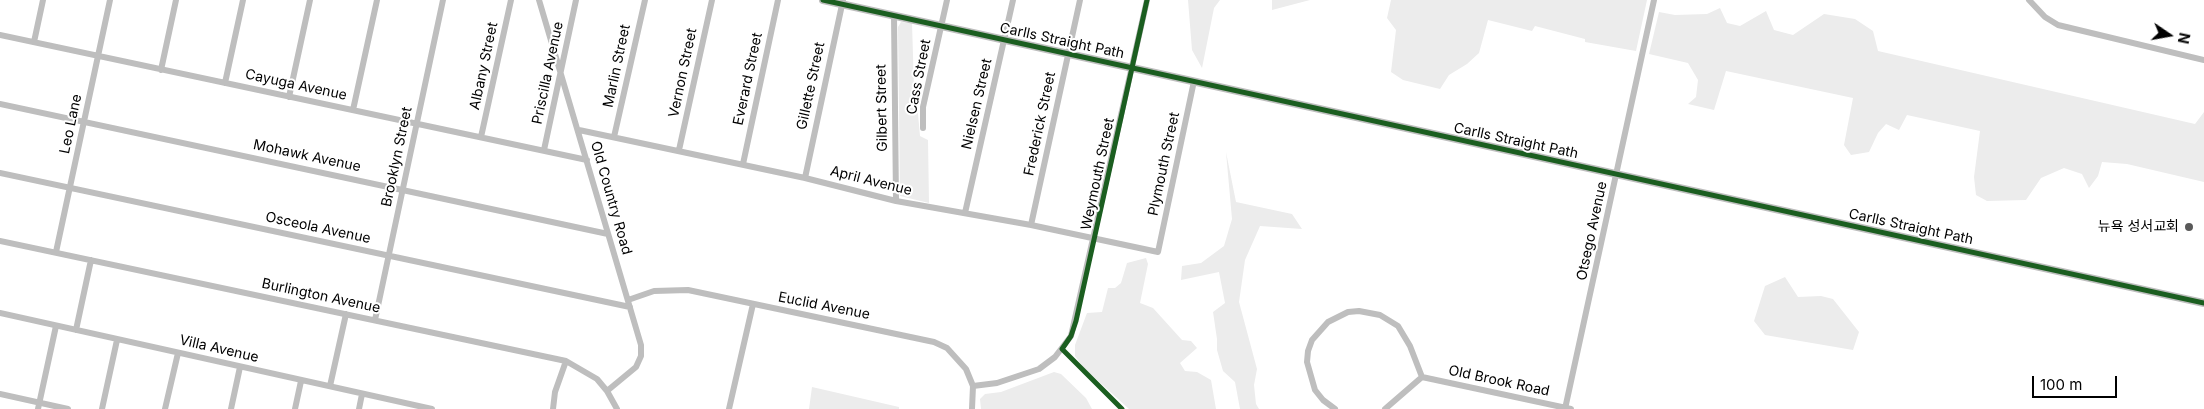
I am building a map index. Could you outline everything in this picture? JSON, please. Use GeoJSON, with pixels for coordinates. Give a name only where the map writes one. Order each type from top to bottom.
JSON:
{"type":"FeatureCollection","features":[{"type":"Feature","properties":{"kind":"street"},"geometry":{"type":"LineString","coordinates":[[34,42],[43,0]]}},
{"type":"Feature","properties":{"kind":"street","name":"Leo Lane"},"geometry":{"type":"LineString","coordinates":[[56,252],[110,0]]}},
{"type":"Feature","properties":{"kind":"street"},"geometry":{"type":"LineString","coordinates":[[161,70],[176,0]]}},
{"type":"Feature","properties":{"kind":"street"},"geometry":{"type":"LineString","coordinates":[[225,83],[243,0]]}},
{"type":"Feature","properties":{"kind":"street"},"geometry":{"type":"LineString","coordinates":[[289,97],[310,0]]}},
{"type":"Feature","properties":{"kind":"street"},"geometry":{"type":"LineString","coordinates":[[353,110],[377,0]]}},
{"type":"Feature","properties":{"kind":"street","name":"Brooklyn Street"},"geometry":{"type":"LineString","coordinates":[[375,320],[443,0]]}},
{"type":"Feature","properties":{"kind":"street","name":"Albany Street"},"geometry":{"type":"LineString","coordinates":[[481,137],[511,0]]}},
{"type":"Feature","properties":{"kind":"street","name":"Old Country Road"},"geometry":{"type":"LineString","coordinates":[[539,0],[579,130],[641,345],[641,356],[636,367],[629,375],[608,391]]}},
{"type":"Feature","properties":{"kind":"street","name":"Priscilla Avenue"},"geometry":{"type":"LineString","coordinates":[[544,150],[576,0]]}},
{"type":"Feature","properties":{"kind":"street","name":"Marlin Street"},"geometry":{"type":"LineString","coordinates":[[614,137],[645,0]]}},
{"type":"Feature","properties":{"kind":"street","name":"Vernon Street"},"geometry":{"type":"LineString","coordinates":[[679,150],[712,0]]}},
{"type":"Feature","properties":{"kind":"street","name":"Everard Street"},"geometry":{"type":"LineString","coordinates":[[743,164],[778,0]]}},
{"type":"Feature","properties":{"kind":"street","name":"Carlls Straight Path"},"geometry":{"type":"LineString","coordinates":[[823,0],[842,2],[1194,82],[2204,303]]}},
{"type":"Feature","properties":{"kind":"street","name":"Cass Street"},"geometry":{"type":"LineString","coordinates":[[923,128],[923,107],[947,0]]}},
{"type":"Feature","properties":{"kind":"street","name":"Nielsen Street"},"geometry":{"type":"LineString","coordinates":[[966,213],[1013,0]]}},
{"type":"Feature","properties":{"kind":"street","name":"Frederick Street"},"geometry":{"type":"LineString","coordinates":[[1031,225],[1080,0]]}},
{"type":"Feature","properties":{"kind":"street","name":"Weymouth Street"},"geometry":{"type":"LineString","coordinates":[[973,386],[997,383],[1039,369],[1055,357],[1064,347],[1076,321],[1147,0]]}},
{"type":"Feature","properties":{"kind":"street","name":"Otsego Avenue"},"geometry":{"type":"LineString","coordinates":[[1567,409],[1654,0]]}},
{"type":"Feature","properties":{"kind":"street"},"geometry":{"type":"LineString","coordinates":[[2029,0],[2045,17],[2058,25],[2204,60]]}},
{"type":"Feature","properties":{"kind":"street","name":"Gillette Street"},"geometry":{"type":"LineString","coordinates":[[805,178],[842,2]]}},
{"type":"Feature","properties":{"kind":"street","name":"Gilbert Street"},"geometry":{"type":"LineString","coordinates":[[894,15],[896,201]]}},
{"type":"Feature","properties":{"kind":"street","name":"Cayuga Avenue"},"geometry":{"type":"LineString","coordinates":[[0,35],[587,160]]}},
{"type":"Feature","properties":{"kind":"street","name":"Plymouth Street"},"geometry":{"type":"LineString","coordinates":[[1158,252],[1194,82]]}},
{"type":"Feature","properties":{"kind":"street","name":"Mohawk Avenue"},"geometry":{"type":"LineString","coordinates":[[0,104],[608,234]]}},
{"type":"Feature","properties":{"kind":"street","name":"April Avenue"},"geometry":{"type":"LineString","coordinates":[[579,130],[743,164],[896,201],[1031,225],[1158,252]]}},
{"type":"Feature","properties":{"kind":"street","name":"Osceola Avenue"},"geometry":{"type":"LineString","coordinates":[[0,173],[388,256],[629,304]]}},
{"type":"Feature","properties":{"kind":"street","name":"Burlington Avenue"},"geometry":{"type":"LineString","coordinates":[[0,241],[566,361],[587,372],[608,391],[617,409]]}},
{"type":"Feature","properties":{"kind":"street"},"geometry":{"type":"LineString","coordinates":[[76,330],[91,260]]}},
{"type":"Feature","properties":{"kind":"street","name":"Euclid Avenue"},"geometry":{"type":"LineString","coordinates":[[629,304],[654,291],[688,290],[934,342],[947,348],[958,358],[973,386]]}},
{"type":"Feature","properties":{"kind":"street"},"geometry":{"type":"LineString","coordinates":[[729,409],[753,304]]}},
{"type":"Feature","properties":{"kind":"street"},"geometry":{"type":"LineString","coordinates":[[1335,409],[1323,400],[1315,390],[1307,362],[1308,351],[1312,340],[1328,322],[1348,312],[1371,313],[1388,319],[1398,326],[1410,346],[1422,377],[1385,409]]}},
{"type":"Feature","properties":{"kind":"street","name":"Villa Avenue"},"geometry":{"type":"LineString","coordinates":[[0,313],[432,409]]}},
{"type":"Feature","properties":{"kind":"street"},"geometry":{"type":"LineString","coordinates":[[330,386],[346,314]]}},
{"type":"Feature","properties":{"kind":"street"},"geometry":{"type":"LineString","coordinates":[[38,406],[56,326]]}},
{"type":"Feature","properties":{"kind":"street"},"geometry":{"type":"LineString","coordinates":[[102,409],[117,340]]}},
{"type":"Feature","properties":{"kind":"street"},"geometry":{"type":"LineString","coordinates":[[165,409],[178,353]]}},
{"type":"Feature","properties":{"kind":"street"},"geometry":{"type":"LineString","coordinates":[[553,409],[555,392],[566,361]]}},
{"type":"Feature","properties":{"kind":"street"},"geometry":{"type":"LineString","coordinates":[[231,409],[240,367]]}},
{"type":"Feature","properties":{"kind":"street","name":"Old Brook Road"},"geometry":{"type":"LineString","coordinates":[[1422,377],[1567,409]]}},
{"type":"Feature","properties":{"kind":"street"},"geometry":{"type":"LineString","coordinates":[[295,409],[301,381]]}},
{"type":"Feature","properties":{"kind":"street"},"geometry":{"type":"LineString","coordinates":[[972,409],[973,386]]}},
{"type":"Feature","properties":{"kind":"street"},"geometry":{"type":"LineString","coordinates":[[0,394],[38,406],[68,409]]}},
{"type":"Feature","properties":{"kind":"street"},"geometry":{"type":"LineString","coordinates":[[359,409],[362,394]]}},
{"type":"Feature","properties":{"kind":"shaded area"},"geometry":{"type":"Polygon","coordinates":[[[1188,0],[1220,0],[1214,8],[1202,68],[1192,50],[1188,0]]]}},
{"type":"Feature","properties":{"kind":"shaded area"},"geometry":{"type":"Polygon","coordinates":[[[1272,0],[1310,0],[1272,10],[1272,0]]]}},
{"type":"Feature","properties":{"kind":"shaded area"},"geometry":{"type":"Polygon","coordinates":[[[1391,0],[1647,0],[1636,51],[1585,42],[1585,39],[1535,26],[1532,31],[1488,20],[1479,53],[1467,64],[1449,75],[1440,89],[1403,80],[1391,72],[1396,30],[1387,18],[1391,0]]]}},
{"type":"Feature","properties":{"kind":"shaded area"},"geometry":{"type":"Polygon","coordinates":[[[1720,8],[1727,23],[1740,26],[1766,11],[1774,30],[1793,35],[1824,14],[1855,19],[1873,31],[1878,51],[2195,124],[2204,112],[2204,182],[2127,164],[2102,162],[2098,176],[2089,188],[2082,174],[2064,168],[2041,178],[2026,200],[1987,201],[1976,195],[1974,177],[1980,131],[1907,115],[1899,130],[1886,124],[1878,133],[1869,152],[1851,155],[1844,145],[1853,98],[1726,71],[1714,110],[1688,104],[1696,97],[1698,80],[1688,63],[1649,54],[1659,12],[1675,15],[1707,14],[1720,8]]]}},
{"type":"Feature","properties":{"kind":"shaded area"},"geometry":{"type":"Polygon","coordinates":[[[901,22],[912,23],[914,88],[920,88],[917,103],[920,136],[928,140],[929,203],[900,196],[898,27],[901,22]]]}},
{"type":"Feature","properties":{"kind":"shaded area"},"geometry":{"type":"Polygon","coordinates":[[[1226,152],[1236,202],[1292,214],[1302,229],[1260,226],[1245,260],[1239,302],[1257,369],[1254,385],[1256,404],[1259,409],[1240,409],[1235,382],[1223,371],[1217,350],[1213,312],[1225,303],[1219,272],[1181,280],[1182,266],[1201,263],[1224,246],[1232,219],[1226,152]]]}},
{"type":"Feature","properties":{"kind":"shaded area"},"geometry":{"type":"Polygon","coordinates":[[[1146,258],[1148,264],[1140,303],[1153,308],[1182,340],[1191,341],[1197,348],[1180,363],[1185,371],[1197,372],[1211,380],[1216,409],[1129,409],[1084,368],[1075,356],[1075,345],[1087,313],[1102,312],[1108,288],[1115,288],[1121,283],[1127,263],[1146,258]]]}},
{"type":"Feature","properties":{"kind":"shaded area"},"geometry":{"type":"Polygon","coordinates":[[[1785,277],[1798,297],[1821,296],[1833,299],[1859,332],[1853,350],[1765,335],[1754,321],[1765,286],[1785,277]]]}},
{"type":"Feature","properties":{"kind":"shaded area"},"geometry":{"type":"Polygon","coordinates":[[[1054,372],[1061,374],[1086,398],[1092,409],[981,409],[980,399],[985,394],[1001,392],[1054,372]]]}},
{"type":"Feature","properties":{"kind":"shaded area"},"geometry":{"type":"Polygon","coordinates":[[[812,387],[899,407],[899,409],[809,409],[812,387]]]}},
{"type":"Feature","properties":{"kind":"cycle path"},"geometry":{"type":"LineString","coordinates":[[823,0],[2204,303]]}},
{"type":"Feature","properties":{"kind":"cycle path"},"geometry":{"type":"LineString","coordinates":[[1122,409],[1062,349],[1071,336],[1076,321],[1147,0]]}},
{"type":"Feature","properties":{"kind":"place","name":"뉴욕 성서교회"},"geometry":{"type":"Point","coordinates":[2189,227]}}]}
